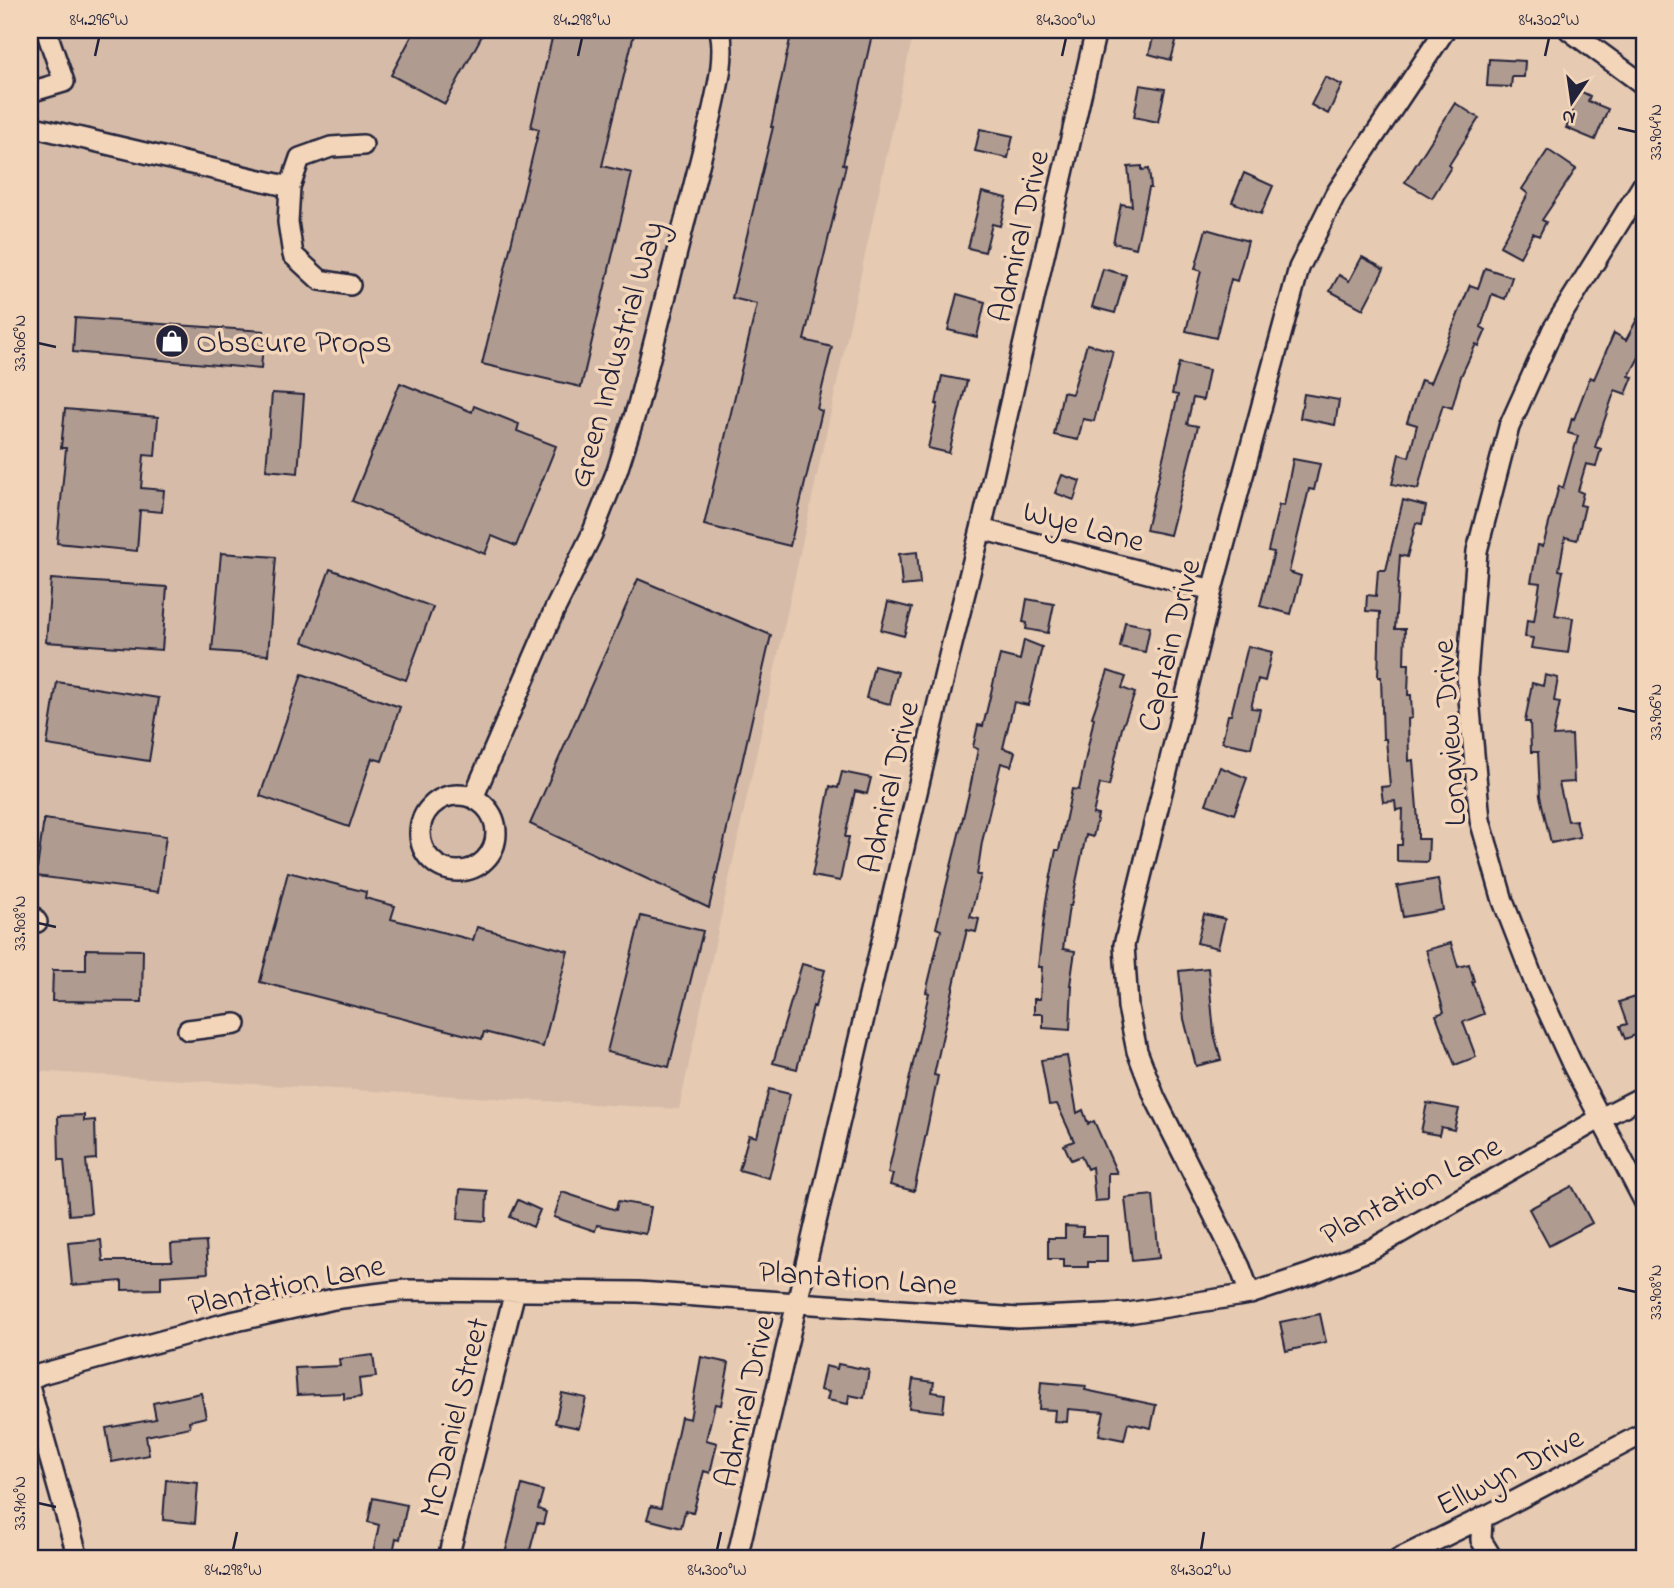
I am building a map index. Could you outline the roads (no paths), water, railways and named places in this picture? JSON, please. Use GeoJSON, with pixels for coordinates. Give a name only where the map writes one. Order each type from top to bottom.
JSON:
{"type":"FeatureCollection","features":[{"type":"Feature","properties":{"kind":"street","name":"Green Industrial Way"},"geometry":{"type":"LineString","coordinates":[[473,798],[554,611],[592,534],[617,471],[638,405],[711,118],[719,77],[722,40],[720,30]]}},
{"type":"Feature","properties":{"kind":"street","name":"Admiral Drive"},"geometry":{"type":"LineString","coordinates":[[737,1558],[981,529],[1096,30]]}},
{"type":"Feature","properties":{"kind":"street","name":"Captain Drive"},"geometry":{"type":"LineString","coordinates":[[1250,1294],[1240,1267],[1155,1098],[1137,1051],[1128,1007],[1124,946],[1212,590],[1298,268],[1335,195],[1445,30]]}},
{"type":"Feature","properties":{"kind":"street"},"geometry":{"type":"LineString","coordinates":[[1569,30],[1644,85]]}},
{"type":"Feature","properties":{"kind":"street"},"geometry":{"type":"LineString","coordinates":[[30,92],[64,82],[40,32]]}},
{"type":"Feature","properties":{"kind":"street"},"geometry":{"type":"LineString","coordinates":[[30,126],[289,187]]}},
{"type":"Feature","properties":{"kind":"street"},"geometry":{"type":"LineString","coordinates":[[350,285],[320,281],[293,256],[288,222],[289,187],[300,158],[331,146],[363,145]]}},
{"type":"Feature","properties":{"kind":"street","name":"Longview Drive"},"geometry":{"type":"LineString","coordinates":[[1644,183],[1553,329],[1509,427],[1477,551],[1467,676],[1480,820],[1503,901],[1534,981],[1573,1066],[1644,1201]]}},
{"type":"Feature","properties":{"kind":"street","name":"Wye Lane"},"geometry":{"type":"LineString","coordinates":[[981,529],[1212,590]]}},
{"type":"Feature","properties":{"kind":"street"},"geometry":{"type":"LineString","coordinates":[[188,1030],[236,1024]]}},
{"type":"Feature","properties":{"kind":"street","name":"Plantation Lane"},"geometry":{"type":"LineString","coordinates":[[30,1379],[227,1323],[334,1299],[406,1290],[638,1292],[1018,1318],[1128,1314],[1250,1294],[1310,1275],[1372,1249],[1644,1096]]}},
{"type":"Feature","properties":{"kind":"street","name":"McDaniel Street"},"geometry":{"type":"LineString","coordinates":[[449,1558],[515,1291]]}},
{"type":"Feature","properties":{"kind":"street"},"geometry":{"type":"LineString","coordinates":[[30,1389],[78,1558]]}},
{"type":"Feature","properties":{"kind":"street","name":"Ellwyn Drive"},"geometry":{"type":"LineString","coordinates":[[1400,1558],[1644,1433]]}},
{"type":"Feature","properties":{"kind":"street"},"geometry":{"type":"LineString","coordinates":[[1482,1517],[1482,1540],[1492,1558]]}},
{"type":"Feature","properties":{"kind":"place","name":"Obscure Props"},"geometry":{"type":"Point","coordinates":[172,341]}}]}
